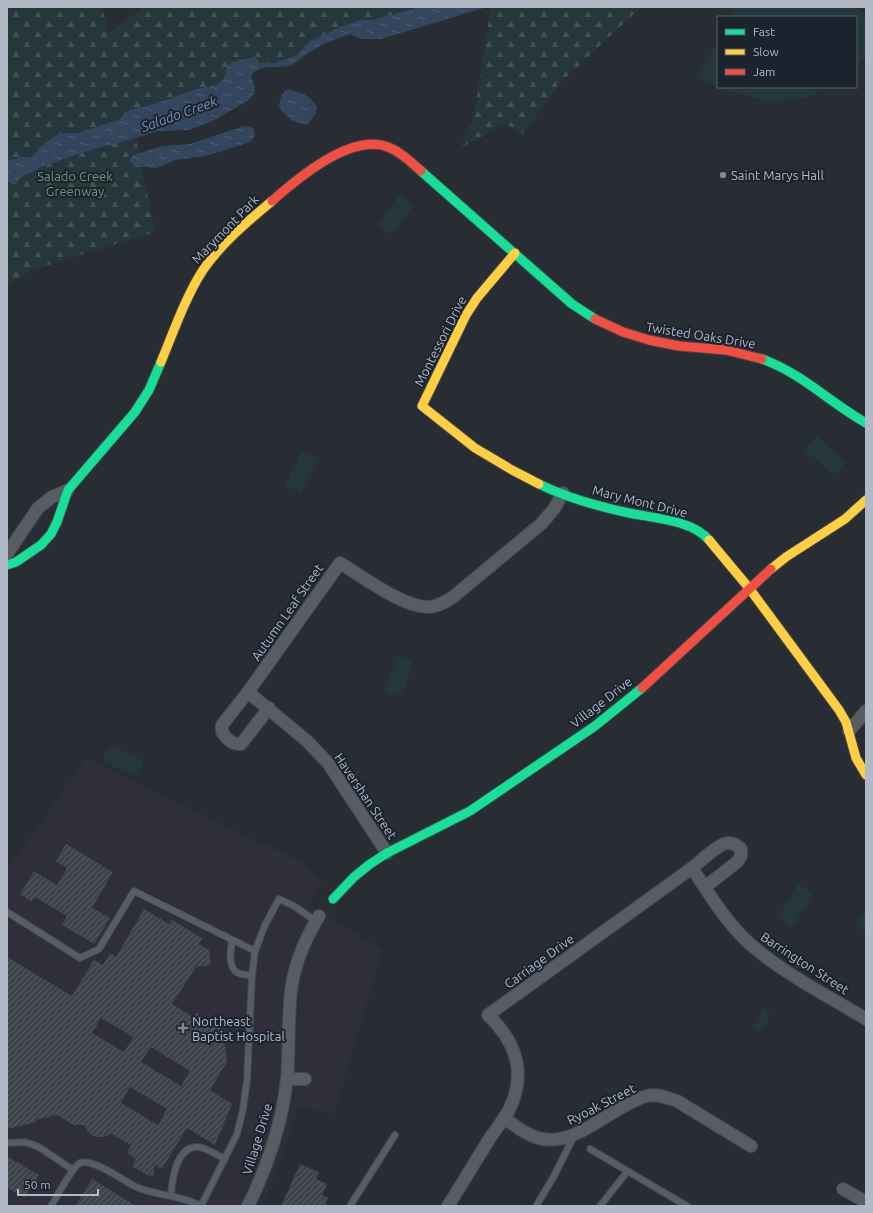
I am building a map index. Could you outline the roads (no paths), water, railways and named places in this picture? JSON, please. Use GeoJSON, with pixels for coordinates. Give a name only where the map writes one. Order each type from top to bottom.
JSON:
{"type":"FeatureCollection","features":[{"type":"Feature","properties":{"kind":"street","name":"Marymont Park"},"geometry":{"type":"LineString","coordinates":[[7,565],[16,562],[40,545],[51,534],[57,522],[68,490],[135,412],[149,390],[192,289],[201,272],[223,247],[262,209],[289,186],[318,166],[346,151],[369,144],[381,145],[396,150],[404,156],[461,207]]}},
{"type":"Feature","properties":{"kind":"street","name":"Twisted Oaks Drive"},"geometry":{"type":"LineString","coordinates":[[461,207],[572,304],[590,316],[617,330],[637,338],[672,345],[721,349],[761,358],[798,376],[866,423]]}},
{"type":"Feature","properties":{"kind":"street","name":"Montessori Drive"},"geometry":{"type":"LineString","coordinates":[[422,406],[466,315],[477,298],[515,254]]}},
{"type":"Feature","properties":{"kind":"street","name":"Mary Mont Drive"},"geometry":{"type":"LineString","coordinates":[[422,406],[475,448],[543,486],[602,506],[686,525],[706,537],[750,588],[839,710],[849,731],[856,758],[866,775]]}},
{"type":"Feature","properties":{"kind":"street","name":"Marymont Park"},"geometry":{"type":"LineString","coordinates":[[7,554],[38,508],[52,497],[68,490]]}},
{"type":"Feature","properties":{"kind":"street","name":"Autumn Leaf Street"},"geometry":{"type":"LineString","coordinates":[[269,708],[241,744],[235,745],[222,732],[222,725],[248,692],[340,562],[404,601],[429,607],[437,605],[452,597],[541,524],[554,508],[563,493]]}},
{"type":"Feature","properties":{"kind":"street","name":"Village Drive"},"geometry":{"type":"LineString","coordinates":[[333,899],[354,877],[370,864],[387,853],[470,811],[595,726],[633,696],[750,588],[790,554],[836,526],[866,500]]}},
{"type":"Feature","properties":{"kind":"street","name":"Havershan Street"},"geometry":{"type":"LineString","coordinates":[[248,692],[269,708],[318,751],[328,763],[387,853]]}},
{"type":"Feature","properties":{"kind":"street"},"geometry":{"type":"LineString","coordinates":[[849,731],[866,711]]}},
{"type":"Feature","properties":{"kind":"street","name":"Carriage Drive"},"geometry":{"type":"LineString","coordinates":[[448,1206],[489,1139],[504,1118],[512,1104],[517,1087],[516,1062],[513,1049],[508,1037],[500,1026],[488,1015],[722,845],[729,843],[736,845],[741,849],[741,856],[737,862],[704,887]]}},
{"type":"Feature","properties":{"kind":"street","name":"Barrington Street"},"geometry":{"type":"LineString","coordinates":[[692,868],[704,887],[734,927],[748,942],[780,967],[866,1019]]}},
{"type":"Feature","properties":{"kind":"street","name":"Village Drive"},"geometry":{"type":"LineString","coordinates":[[248,1206],[256,1190],[281,1118],[287,1078],[292,982],[300,953],[317,918]]}},
{"type":"Feature","properties":{"kind":"street"},"geometry":{"type":"LineString","coordinates":[[287,1078],[305,1079]]}},
{"type":"Feature","properties":{"kind":"street","name":"Ryoak Street"},"geometry":{"type":"LineString","coordinates":[[504,1118],[537,1138],[548,1140],[560,1139],[575,1134],[630,1103],[647,1096],[664,1096],[677,1101],[751,1146]]}},
{"type":"Feature","properties":{"kind":"street"},"geometry":{"type":"LineString","coordinates":[[843,1190],[866,1202]]}},
{"type":"Feature","properties":{"kind":"lane"},"geometry":{"type":"LineString","coordinates":[[7,912],[80,958],[99,949],[134,892],[255,951]]}},
{"type":"Feature","properties":{"kind":"lane"},"geometry":{"type":"LineString","coordinates":[[51,1206],[73,1170],[80,1163],[90,1162],[135,1186],[157,1194],[181,1198],[202,1206],[237,1134],[243,1109],[247,1080],[252,975],[255,951],[279,899],[317,918]]}},
{"type":"Feature","properties":{"kind":"lane"},"geometry":{"type":"LineString","coordinates":[[232,940],[230,954],[232,967],[239,974],[252,975]]}},
{"type":"Feature","properties":{"kind":"lane"},"geometry":{"type":"LineString","coordinates":[[536,1206],[553,1178],[575,1134]]}},
{"type":"Feature","properties":{"kind":"lane"},"geometry":{"type":"LineString","coordinates":[[350,1206],[395,1135]]}},
{"type":"Feature","properties":{"kind":"lane"},"geometry":{"type":"LineString","coordinates":[[7,1143],[25,1142],[39,1147],[73,1170]]}},
{"type":"Feature","properties":{"kind":"lane"},"geometry":{"type":"LineString","coordinates":[[171,1196],[173,1177],[179,1159],[189,1149],[200,1147],[225,1159]]}},
{"type":"Feature","properties":{"kind":"lane"},"geometry":{"type":"LineString","coordinates":[[590,1149],[687,1206]]}},
{"type":"Feature","properties":{"kind":"lane"},"geometry":{"type":"LineString","coordinates":[[600,1206],[627,1172]]}},
{"type":"Feature","properties":{"kind":"water","name":"Salado Creek"},"geometry":{"type":"Polygon","coordinates":[[[421,7],[487,7],[381,39],[362,39],[350,34],[315,49],[292,65],[259,69],[251,76],[255,87],[255,93],[247,101],[215,120],[189,130],[158,131],[116,144],[100,147],[40,167],[22,177],[16,184],[12,184],[7,181],[7,160],[16,159],[21,156],[31,158],[42,145],[60,133],[79,133],[120,119],[130,110],[157,103],[197,89],[217,85],[223,80],[227,67],[232,62],[255,57],[260,63],[275,63],[297,55],[310,41],[340,27],[361,20],[372,20],[421,7]]]}},
{"type":"Feature","properties":{"kind":"water"},"geometry":{"type":"Polygon","coordinates":[[[288,89],[308,97],[317,107],[316,113],[309,123],[304,124],[291,120],[279,106],[282,94],[288,89]]]}},
{"type":"Feature","properties":{"kind":"water"},"geometry":{"type":"Polygon","coordinates":[[[244,126],[254,129],[255,135],[250,142],[206,156],[175,160],[157,168],[135,166],[130,161],[133,155],[162,146],[190,144],[244,126]]]}},
{"type":"Feature","properties":{"kind":"place","name":"Saint Marys Hall"},"geometry":{"type":"Point","coordinates":[723,175]}},
{"type":"Feature","properties":{"kind":"place","name":"Northeast Baptist Hospital"},"geometry":{"type":"Point","coordinates":[183,1028]}},
{"type":"Feature","properties":{"kind":"park label","name":"Salado Creek Greenway"},"geometry":{"type":"Point","coordinates":[75,184]}}]}
